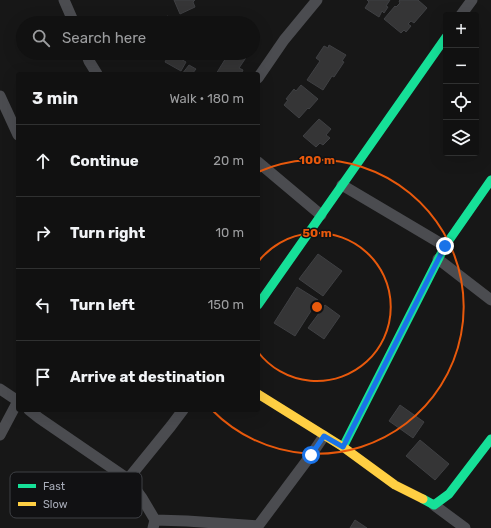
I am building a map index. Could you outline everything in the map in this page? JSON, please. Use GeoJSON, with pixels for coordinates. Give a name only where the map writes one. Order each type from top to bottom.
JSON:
{"type":"FeatureCollection","features":[{"type":"Feature","properties":{"kind":"street"},"geometry":{"type":"LineString","coordinates":[[64,0],[71,16]]}},
{"type":"Feature","properties":{"kind":"street"},"geometry":{"type":"LineString","coordinates":[[260,75],[284,40],[317,0]]}},
{"type":"Feature","properties":{"kind":"street"},"geometry":{"type":"LineString","coordinates":[[463,12],[472,0]]}},
{"type":"Feature","properties":{"kind":"street"},"geometry":{"type":"LineString","coordinates":[[260,302],[443,41]]}},
{"type":"Feature","properties":{"kind":"street"},"geometry":{"type":"LineString","coordinates":[[90,60],[96,72]]}},
{"type":"Feature","properties":{"kind":"street"},"geometry":{"type":"LineString","coordinates":[[0,96],[16,131]]}},
{"type":"Feature","properties":{"kind":"street"},"geometry":{"type":"LineString","coordinates":[[260,164],[321,215]]}},
{"type":"Feature","properties":{"kind":"street"},"geometry":{"type":"LineString","coordinates":[[343,447],[445,246],[491,180]]}},
{"type":"Feature","properties":{"kind":"street"},"geometry":{"type":"LineString","coordinates":[[342,186],[445,246]]}},
{"type":"Feature","properties":{"kind":"street"},"geometry":{"type":"LineString","coordinates":[[438,259],[491,300]]}},
{"type":"Feature","properties":{"kind":"street"},"geometry":{"type":"LineString","coordinates":[[0,389],[16,400]]}},
{"type":"Feature","properties":{"kind":"street"},"geometry":{"type":"LineString","coordinates":[[260,395],[343,447],[395,485],[434,505],[465,528]]}},
{"type":"Feature","properties":{"kind":"street"},"geometry":{"type":"LineString","coordinates":[[0,435],[16,405]]}},
{"type":"Feature","properties":{"kind":"street"},"geometry":{"type":"LineString","coordinates":[[32,412],[118,472]]}},
{"type":"Feature","properties":{"kind":"street"},"geometry":{"type":"LineString","coordinates":[[134,472],[182,412]]}},
{"type":"Feature","properties":{"kind":"street"},"geometry":{"type":"LineString","coordinates":[[142,498],[154,524],[187,521],[259,527],[324,436]]}},
{"type":"Feature","properties":{"kind":"street"},"geometry":{"type":"LineString","coordinates":[[434,505],[449,494],[491,439]]}},
{"type":"Feature","properties":{"kind":"building"},"geometry":{"type":"Polygon","coordinates":[[[174,0],[195,0],[193,2],[195,7],[180,14],[174,0]]]}},
{"type":"Feature","properties":{"kind":"building"},"geometry":{"type":"Polygon","coordinates":[[[367,0],[390,0],[386,6],[388,7],[384,13],[382,11],[379,17],[365,8],[369,2],[367,0]]]}},
{"type":"Feature","properties":{"kind":"building"},"geometry":{"type":"Polygon","coordinates":[[[400,0],[418,0],[427,8],[414,23],[411,21],[408,24],[411,26],[406,32],[404,30],[401,33],[384,19],[395,6],[396,7],[400,3],[400,0]]]}},
{"type":"Feature","properties":{"kind":"building"},"geometry":{"type":"Polygon","coordinates":[[[329,45],[346,55],[342,61],[344,62],[323,90],[307,80],[320,61],[316,58],[324,46],[328,48],[329,45]]]}},
{"type":"Feature","properties":{"kind":"building"},"geometry":{"type":"Polygon","coordinates":[[[166,60],[182,60],[186,62],[181,71],[165,62],[166,60]]]}},
{"type":"Feature","properties":{"kind":"building"},"geometry":{"type":"Polygon","coordinates":[[[225,60],[244,60],[239,68],[243,70],[242,72],[217,72],[225,60]]]}},
{"type":"Feature","properties":{"kind":"building"},"geometry":{"type":"Polygon","coordinates":[[[189,65],[196,69],[194,72],[184,72],[189,65]]]}},
{"type":"Feature","properties":{"kind":"building"},"geometry":{"type":"Polygon","coordinates":[[[301,85],[318,99],[299,118],[284,105],[288,100],[286,99],[294,89],[296,91],[301,85]]]}},
{"type":"Feature","properties":{"kind":"building"},"geometry":{"type":"Polygon","coordinates":[[[319,119],[331,129],[326,135],[330,138],[323,145],[320,143],[316,147],[303,136],[319,119]]]}},
{"type":"Feature","properties":{"kind":"building"},"geometry":{"type":"Polygon","coordinates":[[[318,254],[342,271],[323,296],[299,279],[318,254]]]}},
{"type":"Feature","properties":{"kind":"building"},"geometry":{"type":"Polygon","coordinates":[[[297,287],[318,300],[295,336],[274,323],[297,287]]]}},
{"type":"Feature","properties":{"kind":"building"},"geometry":{"type":"Polygon","coordinates":[[[325,305],[340,316],[324,339],[308,328],[325,305]]]}},
{"type":"Feature","properties":{"kind":"building"},"geometry":{"type":"Polygon","coordinates":[[[400,405],[424,422],[413,438],[389,421],[400,405]]]}},
{"type":"Feature","properties":{"kind":"building"},"geometry":{"type":"Polygon","coordinates":[[[420,440],[449,464],[435,480],[406,456],[420,440]]]}},
{"type":"Feature","properties":{"kind":"building"},"geometry":{"type":"Polygon","coordinates":[[[355,520],[367,528],[350,528],[355,520]]]}},
{"type":"Feature","properties":{"kind":"traffic: fast"},"geometry":{"type":"LineString","coordinates":[[260,302],[443,41]]}},
{"type":"Feature","properties":{"kind":"traffic: fast"},"geometry":{"type":"LineString","coordinates":[[343,447],[445,246],[491,180]]}},
{"type":"Feature","properties":{"kind":"traffic: fast"},"geometry":{"type":"LineString","coordinates":[[423,499],[434,505],[449,494],[491,439]]}},
{"type":"Feature","properties":{"kind":"traffic: slow"},"geometry":{"type":"LineString","coordinates":[[260,395],[343,447],[395,485],[423,499]]}},
{"type":"Feature","properties":{"kind":"route"},"geometry":{"type":"LineString","coordinates":[[311,455],[324,436],[343,447],[445,246]]}}]}
